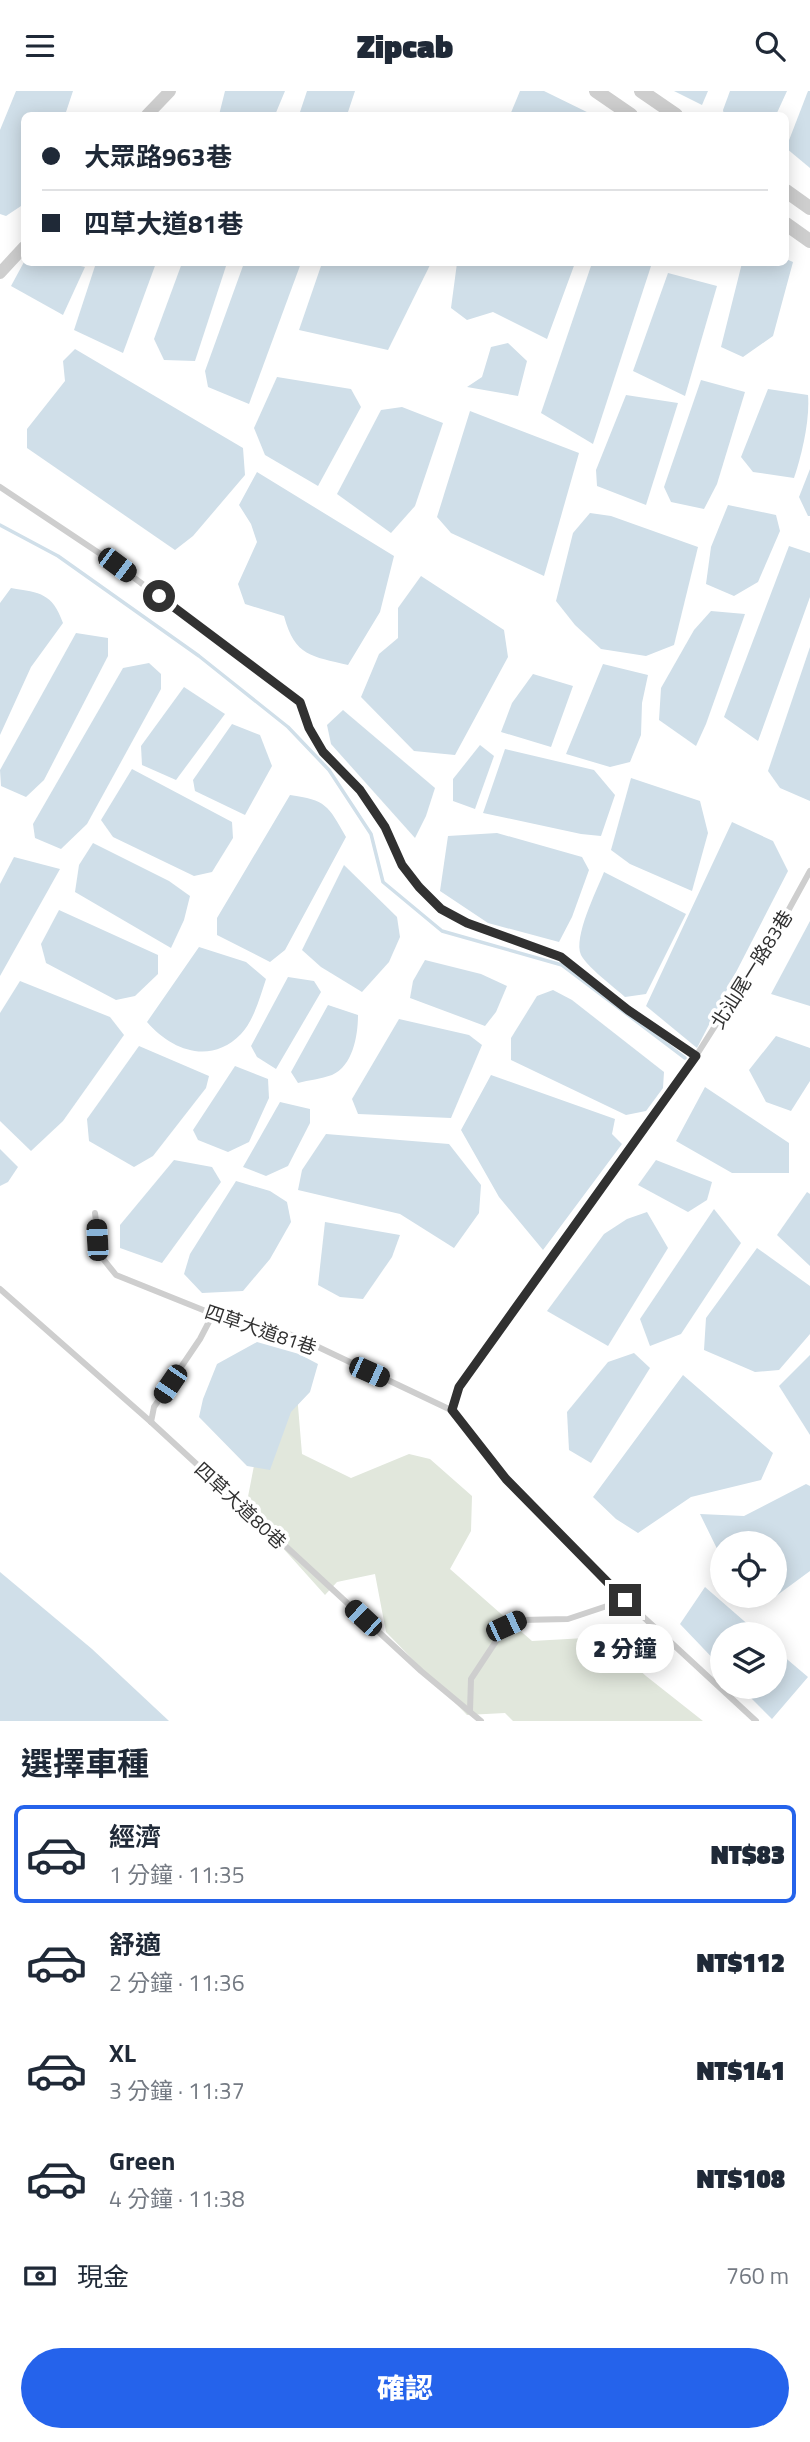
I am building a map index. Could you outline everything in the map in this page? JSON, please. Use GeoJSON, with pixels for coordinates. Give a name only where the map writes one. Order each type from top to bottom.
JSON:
{"type":"FeatureCollection","features":[{"type":"Feature","properties":{"kind":"street"},"geometry":{"type":"LineString","coordinates":[[150,112],[170,91]]}},
{"type":"Feature","properties":{"kind":"street"},"geometry":{"type":"LineString","coordinates":[[596,91],[627,112]]}},
{"type":"Feature","properties":{"kind":"street"},"geometry":{"type":"LineString","coordinates":[[640,91],[672,112]]}},
{"type":"Feature","properties":{"kind":"street"},"geometry":{"type":"LineString","coordinates":[[789,193],[810,208]]}},
{"type":"Feature","properties":{"kind":"street"},"geometry":{"type":"LineString","coordinates":[[789,226],[810,241]]}},
{"type":"Feature","properties":{"kind":"street"},"geometry":{"type":"LineString","coordinates":[[0,273],[21,250]]}},
{"type":"Feature","properties":{"kind":"lane"},"geometry":{"type":"LineString","coordinates":[[0,487],[117,565],[300,702],[309,728],[323,752],[360,790],[385,827],[402,865],[441,909],[467,923],[561,957],[628,1010],[696,1056]]}},
{"type":"Feature","properties":{"kind":"lane","name":"北汕尾一路83巷"},"geometry":{"type":"LineString","coordinates":[[452,1410],[459,1387],[696,1056],[788,911],[810,871]]}},
{"type":"Feature","properties":{"kind":"lane","name":"四草大道81巷"},"geometry":{"type":"LineString","coordinates":[[95,1213],[100,1255],[116,1275],[213,1314],[295,1336],[452,1410],[506,1479],[625,1600],[756,1721]]}},
{"type":"Feature","properties":{"kind":"lane","name":"四草大道80巷"},"geometry":{"type":"LineString","coordinates":[[0,1289],[151,1422],[421,1671],[481,1721]]}},
{"type":"Feature","properties":{"kind":"lane"},"geometry":{"type":"LineString","coordinates":[[151,1422],[154,1407],[200,1339],[213,1314]]}},
{"type":"Feature","properties":{"kind":"lane"},"geometry":{"type":"LineString","coordinates":[[470,1711],[471,1679],[506,1626],[521,1620],[568,1619],[625,1600]]}},
{"type":"Feature","properties":{"kind":"shaded area"},"geometry":{"type":"Polygon","coordinates":[[[16,91],[73,91],[66,112],[21,112],[21,206],[6,216],[0,214],[0,130],[16,91]]]}},
{"type":"Feature","properties":{"kind":"shaded area"},"geometry":{"type":"Polygon","coordinates":[[[225,91],[285,91],[276,112],[220,112],[225,91]]]}},
{"type":"Feature","properties":{"kind":"shaded area"},"geometry":{"type":"Polygon","coordinates":[[[307,91],[355,91],[348,112],[300,112],[307,91]]]}},
{"type":"Feature","properties":{"kind":"shaded area"},"geometry":{"type":"Polygon","coordinates":[[[520,91],[544,91],[587,112],[511,112],[520,91]]]}},
{"type":"Feature","properties":{"kind":"shaded area"},"geometry":{"type":"Polygon","coordinates":[[[674,91],[708,91],[702,105],[674,91]]]}},
{"type":"Feature","properties":{"kind":"shaded area"},"geometry":{"type":"Polygon","coordinates":[[[730,91],[787,91],[777,112],[723,110],[730,91]]]}},
{"type":"Feature","properties":{"kind":"shaded area"},"geometry":{"type":"Polygon","coordinates":[[[810,91],[810,168],[789,150],[789,140],[810,91]]]}},
{"type":"Feature","properties":{"kind":"shaded area"},"geometry":{"type":"Polygon","coordinates":[[[789,260],[793,262],[773,336],[743,357],[721,347],[741,266],[789,266],[789,260]]]}},
{"type":"Feature","properties":{"kind":"shaded area"},"geometry":{"type":"Polygon","coordinates":[[[22,266],[85,267],[63,315],[11,286],[22,266]]]}},
{"type":"Feature","properties":{"kind":"shaded area"},"geometry":{"type":"Polygon","coordinates":[[[95,266],[155,266],[123,353],[74,330],[95,266]]]}},
{"type":"Feature","properties":{"kind":"shaded area"},"geometry":{"type":"Polygon","coordinates":[[[181,266],[226,266],[195,361],[164,360],[154,339],[181,266]]]}},
{"type":"Feature","properties":{"kind":"shaded area"},"geometry":{"type":"Polygon","coordinates":[[[243,266],[300,266],[249,404],[208,387],[205,371],[243,266]]]}},
{"type":"Feature","properties":{"kind":"shaded area"},"geometry":{"type":"Polygon","coordinates":[[[321,266],[430,266],[388,350],[299,330],[321,266]]]}},
{"type":"Feature","properties":{"kind":"shaded area"},"geometry":{"type":"Polygon","coordinates":[[[457,266],[574,266],[547,339],[493,312],[467,320],[451,308],[457,266]]]}},
{"type":"Feature","properties":{"kind":"shaded area"},"geometry":{"type":"Polygon","coordinates":[[[591,266],[651,266],[593,444],[541,413],[591,266]]]}},
{"type":"Feature","properties":{"kind":"shaded area"},"geometry":{"type":"Polygon","coordinates":[[[668,273],[717,286],[685,396],[633,371],[668,273]]]}},
{"type":"Feature","properties":{"kind":"shaded area"},"geometry":{"type":"Polygon","coordinates":[[[508,343],[527,361],[518,396],[467,387],[482,377],[491,347],[508,343]]]}},
{"type":"Feature","properties":{"kind":"shaded area"},"geometry":{"type":"Polygon","coordinates":[[[75,349],[243,448],[245,475],[193,536],[175,550],[27,448],[27,429],[65,381],[63,361],[75,349]]]}},
{"type":"Feature","properties":{"kind":"shaded area"},"geometry":{"type":"Polygon","coordinates":[[[277,377],[351,389],[361,407],[318,486],[265,455],[254,428],[277,377]]]}},
{"type":"Feature","properties":{"kind":"shaded area"},"geometry":{"type":"Polygon","coordinates":[[[701,380],[745,392],[717,484],[704,509],[671,502],[664,487],[701,380]]]}},
{"type":"Feature","properties":{"kind":"shaded area"},"geometry":{"type":"Polygon","coordinates":[[[768,389],[808,395],[805,437],[794,478],[753,472],[741,457],[768,389]]]}},
{"type":"Feature","properties":{"kind":"shaded area"},"geometry":{"type":"Polygon","coordinates":[[[626,395],[678,403],[646,505],[597,486],[596,470],[626,395]]]}},
{"type":"Feature","properties":{"kind":"shaded area"},"geometry":{"type":"Polygon","coordinates":[[[402,407],[443,423],[415,506],[391,533],[337,494],[381,410],[402,407]]]}},
{"type":"Feature","properties":{"kind":"shaded area"},"geometry":{"type":"Polygon","coordinates":[[[470,411],[579,453],[544,576],[451,533],[437,517],[470,411]]]}},
{"type":"Feature","properties":{"kind":"shaded area"},"geometry":{"type":"Polygon","coordinates":[[[810,469],[810,516],[808,516],[799,497],[810,469]]]}},
{"type":"Feature","properties":{"kind":"shaded area"},"geometry":{"type":"Polygon","coordinates":[[[257,472],[394,556],[380,612],[348,665],[307,653],[294,640],[284,616],[245,604],[238,584],[257,542],[251,524],[239,505],[257,472]]]}},
{"type":"Feature","properties":{"kind":"shaded area"},"geometry":{"type":"Polygon","coordinates":[[[728,505],[776,515],[780,531],[758,582],[734,596],[706,584],[711,547],[728,505]]]}},
{"type":"Feature","properties":{"kind":"shaded area"},"geometry":{"type":"Polygon","coordinates":[[[590,513],[611,516],[698,547],[674,645],[646,656],[601,649],[575,625],[556,601],[573,533],[590,513]]]}},
{"type":"Feature","properties":{"kind":"shaded area"},"geometry":{"type":"Polygon","coordinates":[[[789,546],[810,553],[810,597],[758,741],[724,717],[789,546]]]}},
{"type":"Feature","properties":{"kind":"shaded area"},"geometry":{"type":"Polygon","coordinates":[[[421,576],[504,630],[508,657],[455,755],[414,751],[361,697],[379,654],[398,638],[398,608],[421,576]]]}},
{"type":"Feature","properties":{"kind":"shaded area"},"geometry":{"type":"Polygon","coordinates":[[[11,588],[38,593],[50,600],[63,623],[31,667],[0,735],[0,603],[11,588]]]}},
{"type":"Feature","properties":{"kind":"shaded area"},"geometry":{"type":"Polygon","coordinates":[[[711,611],[745,614],[696,746],[659,720],[661,688],[694,630],[711,611]]]}},
{"type":"Feature","properties":{"kind":"shaded area"},"geometry":{"type":"Polygon","coordinates":[[[76,633],[108,638],[108,656],[44,780],[26,797],[1,786],[0,770],[76,633]]]}},
{"type":"Feature","properties":{"kind":"shaded area"},"geometry":{"type":"Polygon","coordinates":[[[810,647],[810,801],[780,788],[768,771],[810,647]]]}},
{"type":"Feature","properties":{"kind":"shaded area"},"geometry":{"type":"Polygon","coordinates":[[[149,663],[161,674],[161,689],[87,824],[61,849],[35,838],[33,824],[123,668],[149,663]]]}},
{"type":"Feature","properties":{"kind":"shaded area"},"geometry":{"type":"Polygon","coordinates":[[[603,664],[648,675],[642,703],[641,735],[630,762],[610,767],[566,754],[603,664]]]}},
{"type":"Feature","properties":{"kind":"shaded area"},"geometry":{"type":"Polygon","coordinates":[[[533,674],[573,686],[551,747],[501,732],[512,703],[533,674]]]}},
{"type":"Feature","properties":{"kind":"shaded area"},"geometry":{"type":"Polygon","coordinates":[[[184,687],[225,714],[176,780],[142,765],[141,746],[184,687]]]}},
{"type":"Feature","properties":{"kind":"shaded area"},"geometry":{"type":"Polygon","coordinates":[[[343,710],[435,788],[415,838],[331,744],[327,725],[343,710]]]}},
{"type":"Feature","properties":{"kind":"shaded area"},"geometry":{"type":"Polygon","coordinates":[[[232,724],[260,735],[272,766],[245,815],[195,791],[193,780],[232,724]]]}},
{"type":"Feature","properties":{"kind":"shaded area"},"geometry":{"type":"Polygon","coordinates":[[[480,745],[494,756],[475,809],[453,801],[453,779],[480,745]]]}},
{"type":"Feature","properties":{"kind":"shaded area"},"geometry":{"type":"Polygon","coordinates":[[[505,749],[594,770],[615,795],[601,836],[483,813],[505,749]]]}},
{"type":"Feature","properties":{"kind":"shaded area"},"geometry":{"type":"Polygon","coordinates":[[[132,769],[232,822],[233,838],[212,872],[194,876],[113,837],[101,820],[132,769]]]}},
{"type":"Feature","properties":{"kind":"shaded area"},"geometry":{"type":"Polygon","coordinates":[[[631,778],[700,801],[708,833],[692,891],[630,864],[611,850],[631,778]]]}},
{"type":"Feature","properties":{"kind":"shaded area"},"geometry":{"type":"Polygon","coordinates":[[[290,795],[311,799],[325,806],[346,837],[285,950],[270,962],[217,935],[217,918],[290,795]]]}},
{"type":"Feature","properties":{"kind":"shaded area"},"geometry":{"type":"Polygon","coordinates":[[[732,822],[773,841],[788,871],[697,1048],[646,1006],[732,822]]]}},
{"type":"Feature","properties":{"kind":"shaded area"},"geometry":{"type":"Polygon","coordinates":[[[497,833],[582,857],[589,870],[572,917],[559,942],[488,923],[440,891],[448,836],[497,833]]]}},
{"type":"Feature","properties":{"kind":"shaded area"},"geometry":{"type":"Polygon","coordinates":[[[93,843],[169,881],[190,896],[184,920],[171,948],[75,892],[79,865],[93,843]]]}},
{"type":"Feature","properties":{"kind":"shaded area"},"geometry":{"type":"Polygon","coordinates":[[[14,857],[60,869],[0,976],[0,884],[14,857]]]}},
{"type":"Feature","properties":{"kind":"shaded area"},"geometry":{"type":"Polygon","coordinates":[[[344,865],[397,917],[400,937],[389,962],[362,992],[321,967],[302,950],[344,865]]]}},
{"type":"Feature","properties":{"kind":"shaded area"},"geometry":{"type":"Polygon","coordinates":[[[604,872],[686,914],[646,994],[625,997],[581,955],[579,947],[583,926],[604,872]]]}},
{"type":"Feature","properties":{"kind":"shaded area"},"geometry":{"type":"Polygon","coordinates":[[[59,910],[158,955],[158,974],[135,996],[116,1000],[46,963],[41,944],[59,910]]]}},
{"type":"Feature","properties":{"kind":"shaded area"},"geometry":{"type":"Polygon","coordinates":[[[810,921],[810,1006],[771,994],[810,921]]]}},
{"type":"Feature","properties":{"kind":"shaded area"},"geometry":{"type":"Polygon","coordinates":[[[199,947],[246,962],[266,979],[253,1015],[241,1034],[229,1044],[205,1051],[180,1047],[147,1022],[199,947]]]}},
{"type":"Feature","properties":{"kind":"shaded area"},"geometry":{"type":"Polygon","coordinates":[[[425,960],[481,974],[507,986],[496,1012],[485,1026],[410,998],[413,981],[425,960]]]}},
{"type":"Feature","properties":{"kind":"shaded area"},"geometry":{"type":"Polygon","coordinates":[[[288,977],[314,981],[321,992],[276,1069],[257,1057],[251,1046],[288,977]]]}},
{"type":"Feature","properties":{"kind":"shaded area"},"geometry":{"type":"Polygon","coordinates":[[[20,981],[110,1017],[124,1035],[63,1121],[31,1151],[0,1121],[0,1013],[20,981]]]}},
{"type":"Feature","properties":{"kind":"shaded area"},"geometry":{"type":"Polygon","coordinates":[[[553,990],[572,1000],[664,1072],[663,1088],[646,1111],[626,1115],[511,1060],[511,1038],[537,996],[553,990]]]}},
{"type":"Feature","properties":{"kind":"shaded area"},"geometry":{"type":"Polygon","coordinates":[[[328,1005],[358,1015],[353,1049],[339,1071],[298,1083],[291,1072],[328,1005]]]}},
{"type":"Feature","properties":{"kind":"shaded area"},"geometry":{"type":"Polygon","coordinates":[[[399,1019],[469,1035],[482,1045],[451,1118],[358,1114],[352,1099],[399,1019]]]}},
{"type":"Feature","properties":{"kind":"shaded area"},"geometry":{"type":"Polygon","coordinates":[[[776,1036],[810,1048],[810,1081],[791,1111],[766,1102],[749,1070],[776,1036]]]}},
{"type":"Feature","properties":{"kind":"shaded area"},"geometry":{"type":"Polygon","coordinates":[[[139,1046],[209,1076],[206,1088],[153,1156],[134,1167],[89,1141],[87,1119],[139,1046]]]}},
{"type":"Feature","properties":{"kind":"shaded area"},"geometry":{"type":"Polygon","coordinates":[[[235,1066],[268,1079],[269,1098],[249,1142],[228,1152],[198,1140],[193,1130],[235,1066]]]}},
{"type":"Feature","properties":{"kind":"shaded area"},"geometry":{"type":"Polygon","coordinates":[[[491,1075],[615,1119],[612,1134],[622,1144],[543,1250],[499,1197],[461,1130],[491,1075]]]}},
{"type":"Feature","properties":{"kind":"shaded area"},"geometry":{"type":"Polygon","coordinates":[[[705,1087],[789,1143],[789,1173],[732,1173],[676,1141],[705,1087]]]}},
{"type":"Feature","properties":{"kind":"shaded area"},"geometry":{"type":"Polygon","coordinates":[[[280,1102],[310,1109],[310,1123],[288,1166],[266,1176],[243,1167],[280,1102]]]}},
{"type":"Feature","properties":{"kind":"shaded area"},"geometry":{"type":"Polygon","coordinates":[[[326,1134],[449,1144],[481,1185],[479,1213],[454,1248],[400,1214],[298,1190],[302,1170],[326,1134]]]}},
{"type":"Feature","properties":{"kind":"shaded area"},"geometry":{"type":"Polygon","coordinates":[[[0,1149],[18,1167],[8,1182],[0,1186],[0,1149]]]}},
{"type":"Feature","properties":{"kind":"shaded area"},"geometry":{"type":"Polygon","coordinates":[[[174,1160],[212,1167],[221,1182],[162,1263],[120,1248],[120,1225],[174,1160]]]}},
{"type":"Feature","properties":{"kind":"shaded area"},"geometry":{"type":"Polygon","coordinates":[[[656,1160],[712,1182],[707,1200],[688,1212],[638,1185],[656,1160]]]}},
{"type":"Feature","properties":{"kind":"shaded area"},"geometry":{"type":"Polygon","coordinates":[[[236,1181],[270,1191],[287,1202],[291,1222],[270,1259],[243,1291],[202,1293],[184,1274],[190,1254],[236,1181]]]}},
{"type":"Feature","properties":{"kind":"shaded area"},"geometry":{"type":"Polygon","coordinates":[[[807,1192],[810,1194],[810,1266],[777,1235],[807,1192]]]}},
{"type":"Feature","properties":{"kind":"shaded area"},"geometry":{"type":"Polygon","coordinates":[[[714,1209],[741,1243],[681,1334],[650,1346],[640,1319],[714,1209]]]}},
{"type":"Feature","properties":{"kind":"shaded area"},"geometry":{"type":"Polygon","coordinates":[[[647,1212],[668,1248],[608,1346],[547,1311],[604,1234],[627,1219],[647,1212]]]}},
{"type":"Feature","properties":{"kind":"shaded area"},"geometry":{"type":"Polygon","coordinates":[[[325,1222],[400,1235],[392,1257],[363,1299],[340,1297],[318,1285],[325,1222]]]}},
{"type":"Feature","properties":{"kind":"shaded area"},"geometry":{"type":"Polygon","coordinates":[[[757,1248],[810,1286],[810,1334],[779,1370],[755,1372],[704,1350],[706,1318],[757,1248]]]}},
{"type":"Feature","properties":{"kind":"shaded area"},"geometry":{"type":"Polygon","coordinates":[[[257,1342],[299,1354],[318,1364],[310,1392],[291,1412],[270,1470],[247,1466],[199,1417],[217,1364],[257,1342]]]}},
{"type":"Feature","properties":{"kind":"shaded area"},"geometry":{"type":"Polygon","coordinates":[[[634,1353],[650,1368],[591,1463],[569,1450],[567,1412],[608,1362],[634,1353]]]}},
{"type":"Feature","properties":{"kind":"shaded area"},"geometry":{"type":"Polygon","coordinates":[[[810,1355],[810,1435],[779,1386],[810,1355]]]}},
{"type":"Feature","properties":{"kind":"shaded area"},"geometry":{"type":"Polygon","coordinates":[[[683,1375],[773,1453],[761,1480],[691,1497],[638,1533],[616,1519],[593,1497],[683,1375]]]}},
{"type":"Feature","properties":{"kind":"shaded area"},"geometry":{"type":"Polygon","coordinates":[[[297,1394],[302,1454],[351,1478],[409,1454],[430,1459],[472,1496],[471,1531],[450,1569],[532,1641],[603,1637],[646,1676],[703,1721],[513,1721],[505,1713],[467,1715],[386,1632],[375,1574],[337,1582],[325,1595],[246,1507],[262,1424],[297,1394]]]}},
{"type":"Feature","properties":{"kind":"shaded area"},"geometry":{"type":"Polygon","coordinates":[[[806,1484],[810,1486],[810,1571],[787,1588],[787,1531],[710,1531],[710,1534],[700,1514],[744,1516],[806,1484]]]}},
{"type":"Feature","properties":{"kind":"shaded area"},"geometry":{"type":"Polygon","coordinates":[[[0,1572],[92,1649],[169,1721],[0,1721],[0,1572]]]}},
{"type":"Feature","properties":{"kind":"shaded area"},"geometry":{"type":"Polygon","coordinates":[[[705,1587],[710,1591],[710,1608],[729,1608],[745,1622],[710,1622],[710,1655],[680,1624],[705,1587]]]}},
{"type":"Feature","properties":{"kind":"shaded area"},"geometry":{"type":"Polygon","coordinates":[[[787,1659],[808,1677],[772,1719],[752,1699],[787,1699],[787,1659]]]}},
{"type":"Feature","properties":{"kind":"waterway"},"geometry":{"type":"LineString","coordinates":[[0,525],[58,556],[199,656],[288,727],[329,770],[371,834],[383,882],[442,931],[562,965],[685,1058]]}},
{"type":"Feature","properties":{"kind":"route"},"geometry":{"type":"LineString","coordinates":[[159,596],[300,702],[309,728],[323,752],[360,790],[385,827],[402,865],[441,909],[467,923],[561,957],[628,1010],[696,1056],[459,1387],[452,1410],[506,1479],[625,1600]]}}]}
